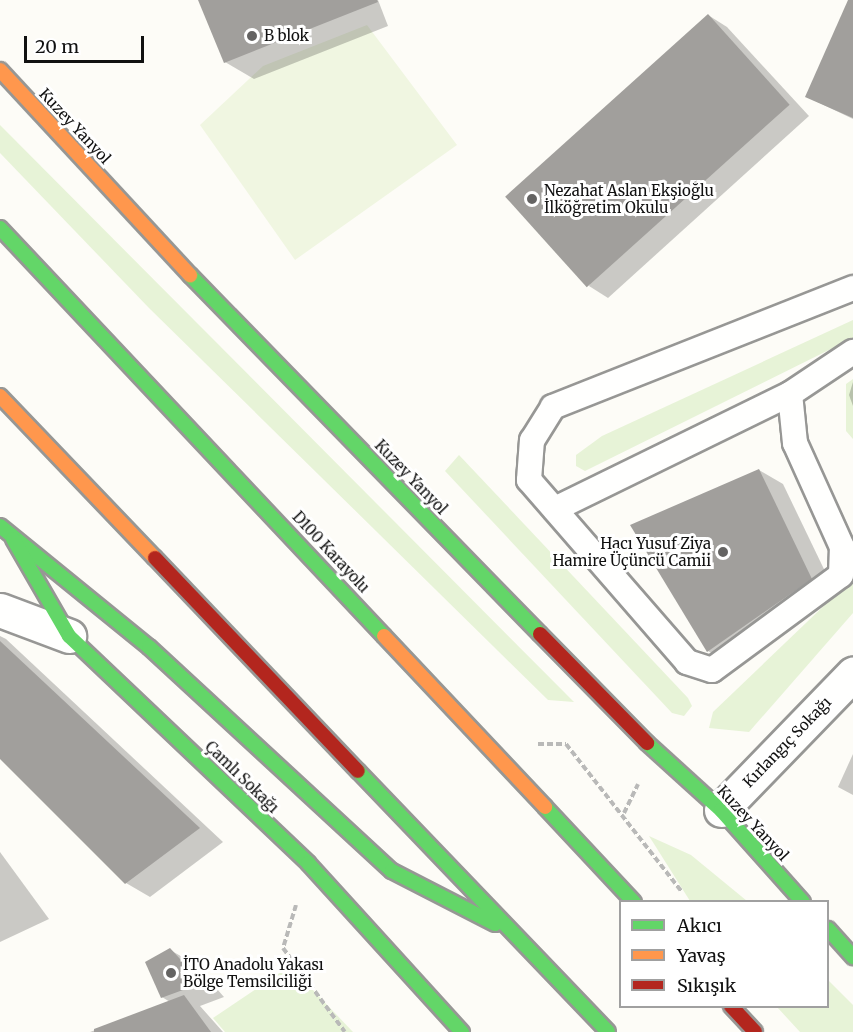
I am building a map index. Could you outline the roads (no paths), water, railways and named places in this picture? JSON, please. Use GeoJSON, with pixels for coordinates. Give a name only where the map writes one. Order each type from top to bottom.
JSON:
{"type":"FeatureCollection","features":[{"type":"Feature","properties":{"kind":"main road","name":"Kuzey Yanyol"},"geometry":{"type":"LineString","coordinates":[[0,70],[201,287],[654,750],[721,810],[801,900]]}},
{"type":"Feature","properties":{"kind":"main road","name":"D100 Karayolu"},"geometry":{"type":"LineString","coordinates":[[0,228],[487,743],[632,900]]}},
{"type":"Feature","properties":{"kind":"main road"},"geometry":{"type":"LineString","coordinates":[[0,396],[608,1032]]}},
{"type":"Feature","properties":{"kind":"main road"},"geometry":{"type":"LineString","coordinates":[[4,538],[149,647],[392,872],[518,936]]}},
{"type":"Feature","properties":{"kind":"main road","name":"Çamlı Sokağı"},"geometry":{"type":"LineString","coordinates":[[4,538],[69,636],[308,863],[462,1032]]}},
{"type":"Feature","properties":{"kind":"main road"},"geometry":{"type":"LineString","coordinates":[[829,930],[853,957]]}},
{"type":"Feature","properties":{"kind":"main road"},"geometry":{"type":"LineString","coordinates":[[734,1008],[755,1032]]}},
{"type":"Feature","properties":{"kind":"street"},"geometry":{"type":"LineString","coordinates":[[0,610],[69,636]]}},
{"type":"Feature","properties":{"kind":"street","name":"Kırlangıç Sokağı"},"geometry":{"type":"LineString","coordinates":[[721,810],[853,674]]}},
{"type":"Feature","properties":{"kind":"lane"},"geometry":{"type":"LineString","coordinates":[[790,394],[795,442],[842,548],[841,575],[712,670],[687,662],[529,480],[532,440],[554,407],[853,288]]}},
{"type":"Feature","properties":{"kind":"lane"},"geometry":{"type":"LineString","coordinates":[[555,509],[790,394],[853,352]]}},
{"type":"Feature","properties":{"kind":"place","name":"B blok"},"geometry":{"type":"Point","coordinates":[252,36]}},
{"type":"Feature","properties":{"kind":"place","name":"Nezahat Aslan Ekşioğlu İlköğretim Okulu"},"geometry":{"type":"Point","coordinates":[532,199]}},
{"type":"Feature","properties":{"kind":"place","name":"Hacı Yusuf Ziya Hamire Üçüncü Camii"},"geometry":{"type":"Point","coordinates":[723,552]}},
{"type":"Feature","properties":{"kind":"place","name":"İTO Anadolu Yakası Bölge Temsilciliği"},"geometry":{"type":"Point","coordinates":[171,973]}}]}
